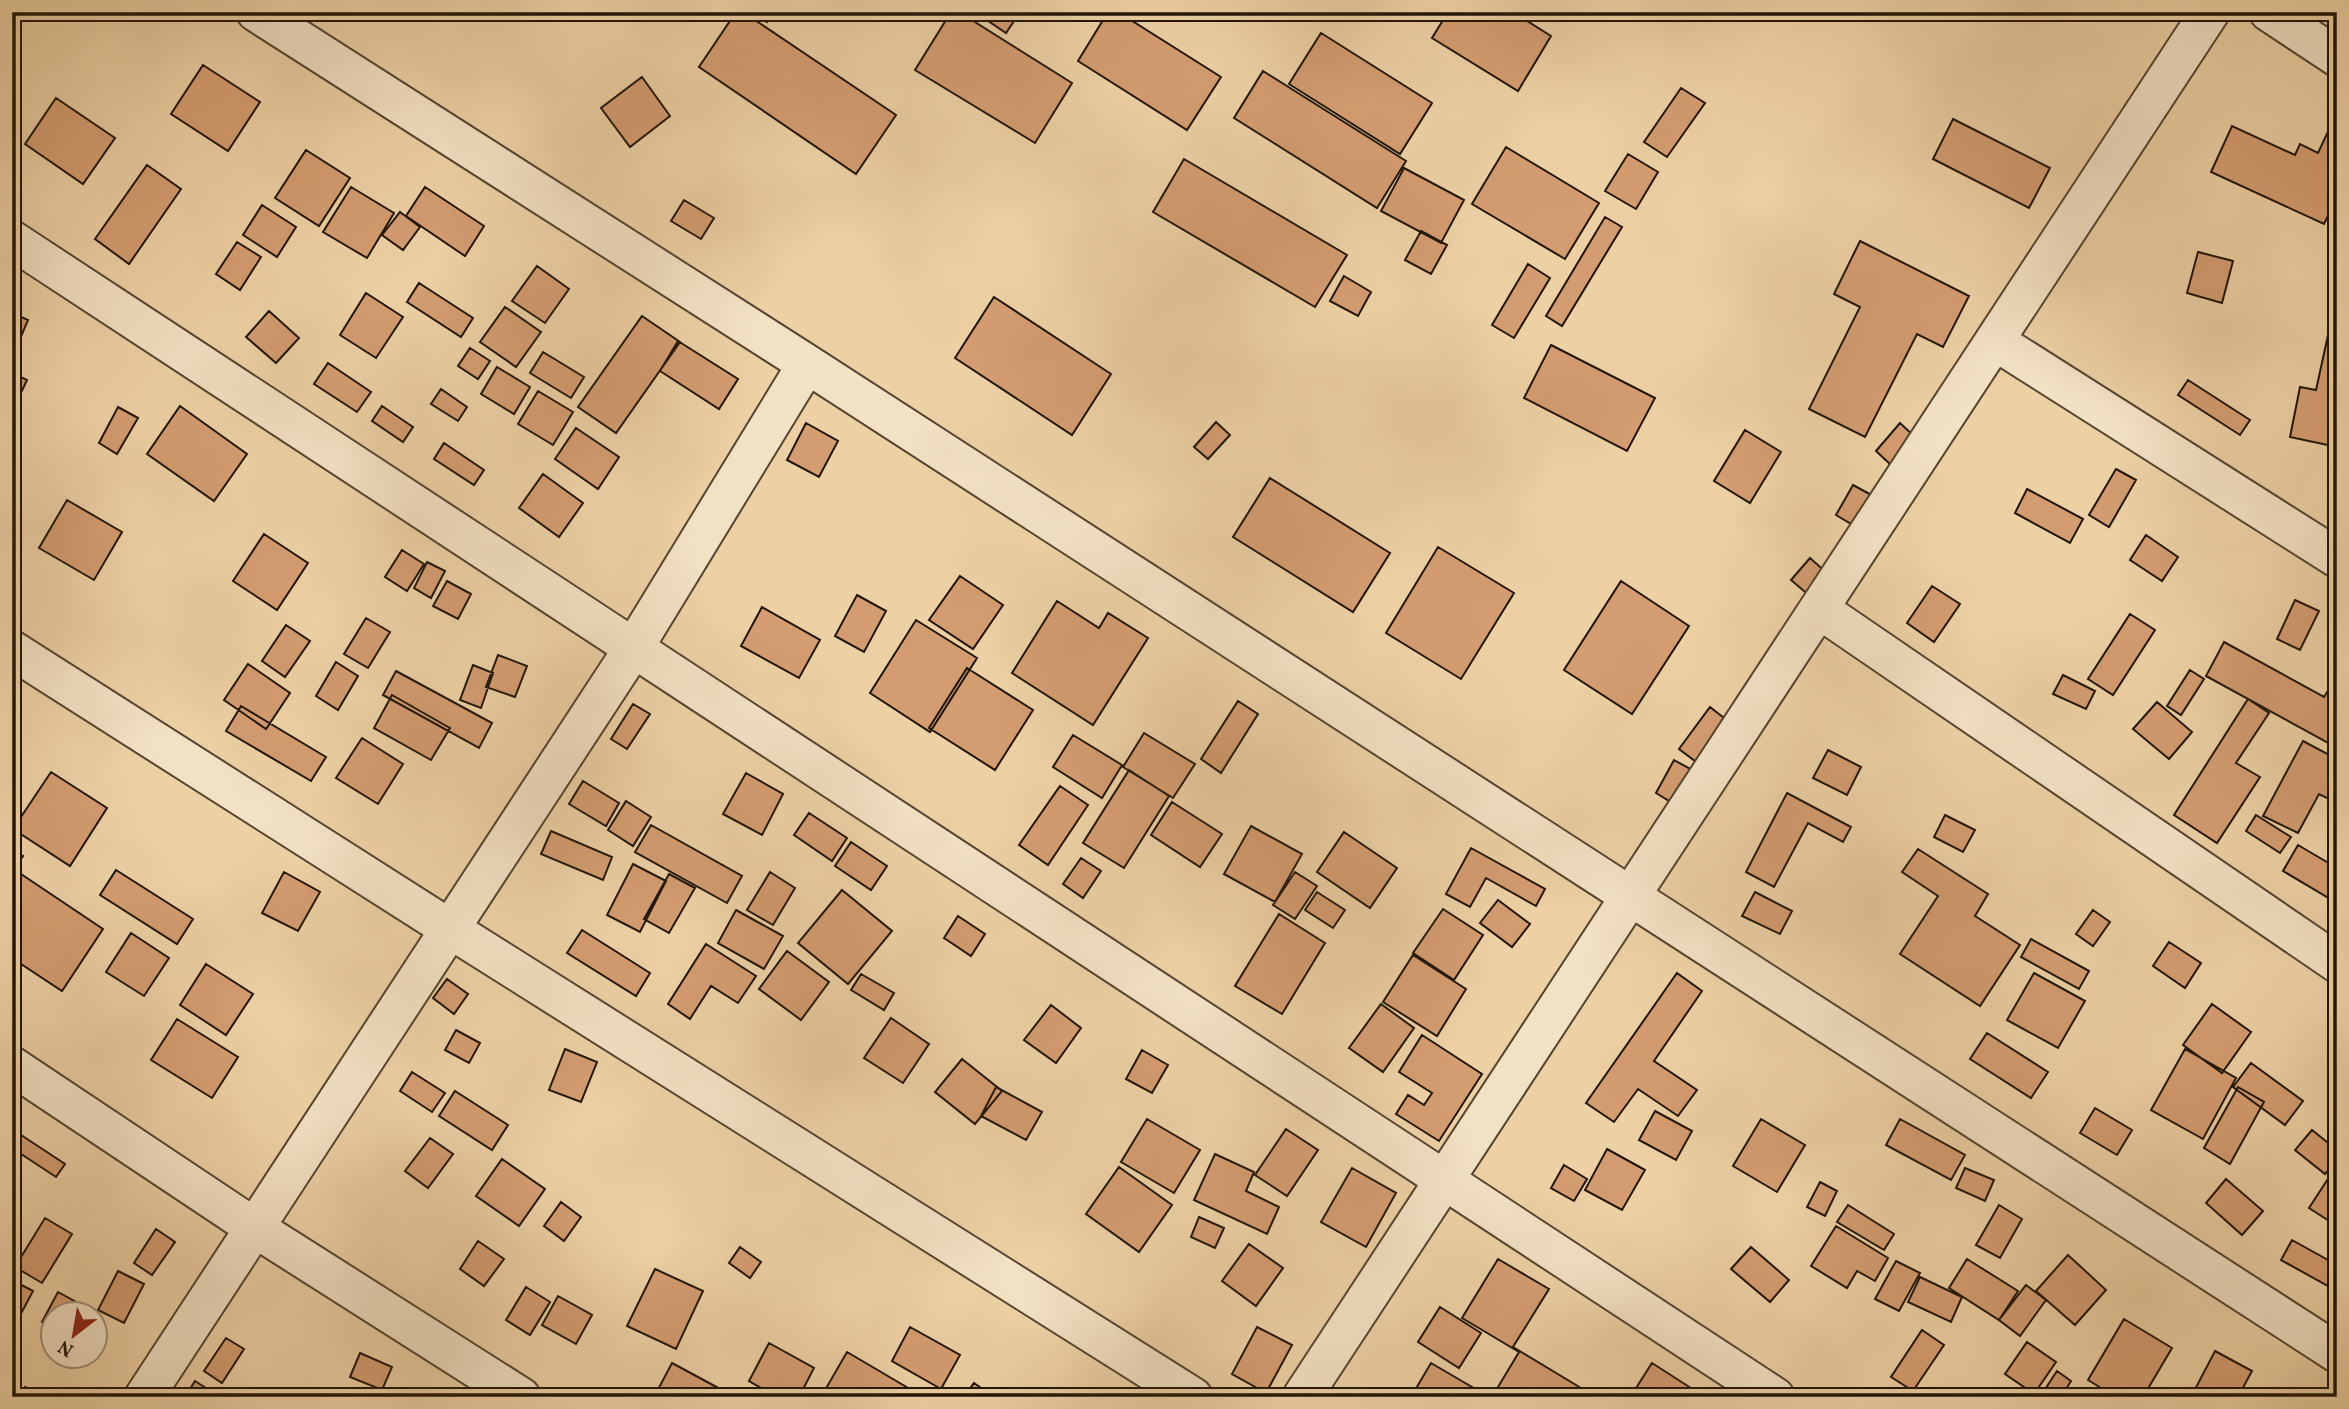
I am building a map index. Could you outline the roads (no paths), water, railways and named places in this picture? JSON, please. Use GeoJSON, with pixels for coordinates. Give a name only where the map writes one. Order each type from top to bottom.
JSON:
{"type":"FeatureCollection","features":[{"type":"Feature","properties":{"kind":"street"},"geometry":{"type":"LineString","coordinates":[[256,12],[807,364],[2337,1353]]}},
{"type":"Feature","properties":{"kind":"street"},"geometry":{"type":"LineString","coordinates":[[1302,1397],[2210,12]]}},
{"type":"Feature","properties":{"kind":"street"},"geometry":{"type":"LineString","coordinates":[[2269,12],[2337,57]]}},
{"type":"Feature","properties":{"kind":"street"},"geometry":{"type":"LineString","coordinates":[[12,240],[1775,1397]]}},
{"type":"Feature","properties":{"kind":"street"},"geometry":{"type":"LineString","coordinates":[[1995,341],[2337,558]]}},
{"type":"Feature","properties":{"kind":"street"},"geometry":{"type":"LineString","coordinates":[[144,1397],[633,649],[807,364]]}},
{"type":"Feature","properties":{"kind":"street"},"geometry":{"type":"LineString","coordinates":[[1819,609],[2337,963]]}},
{"type":"Feature","properties":{"kind":"street"},"geometry":{"type":"LineString","coordinates":[[12,650],[1193,1397]]}},
{"type":"Feature","properties":{"kind":"street"},"geometry":{"type":"LineString","coordinates":[[12,1066],[254,1228],[521,1397]]}}]}
